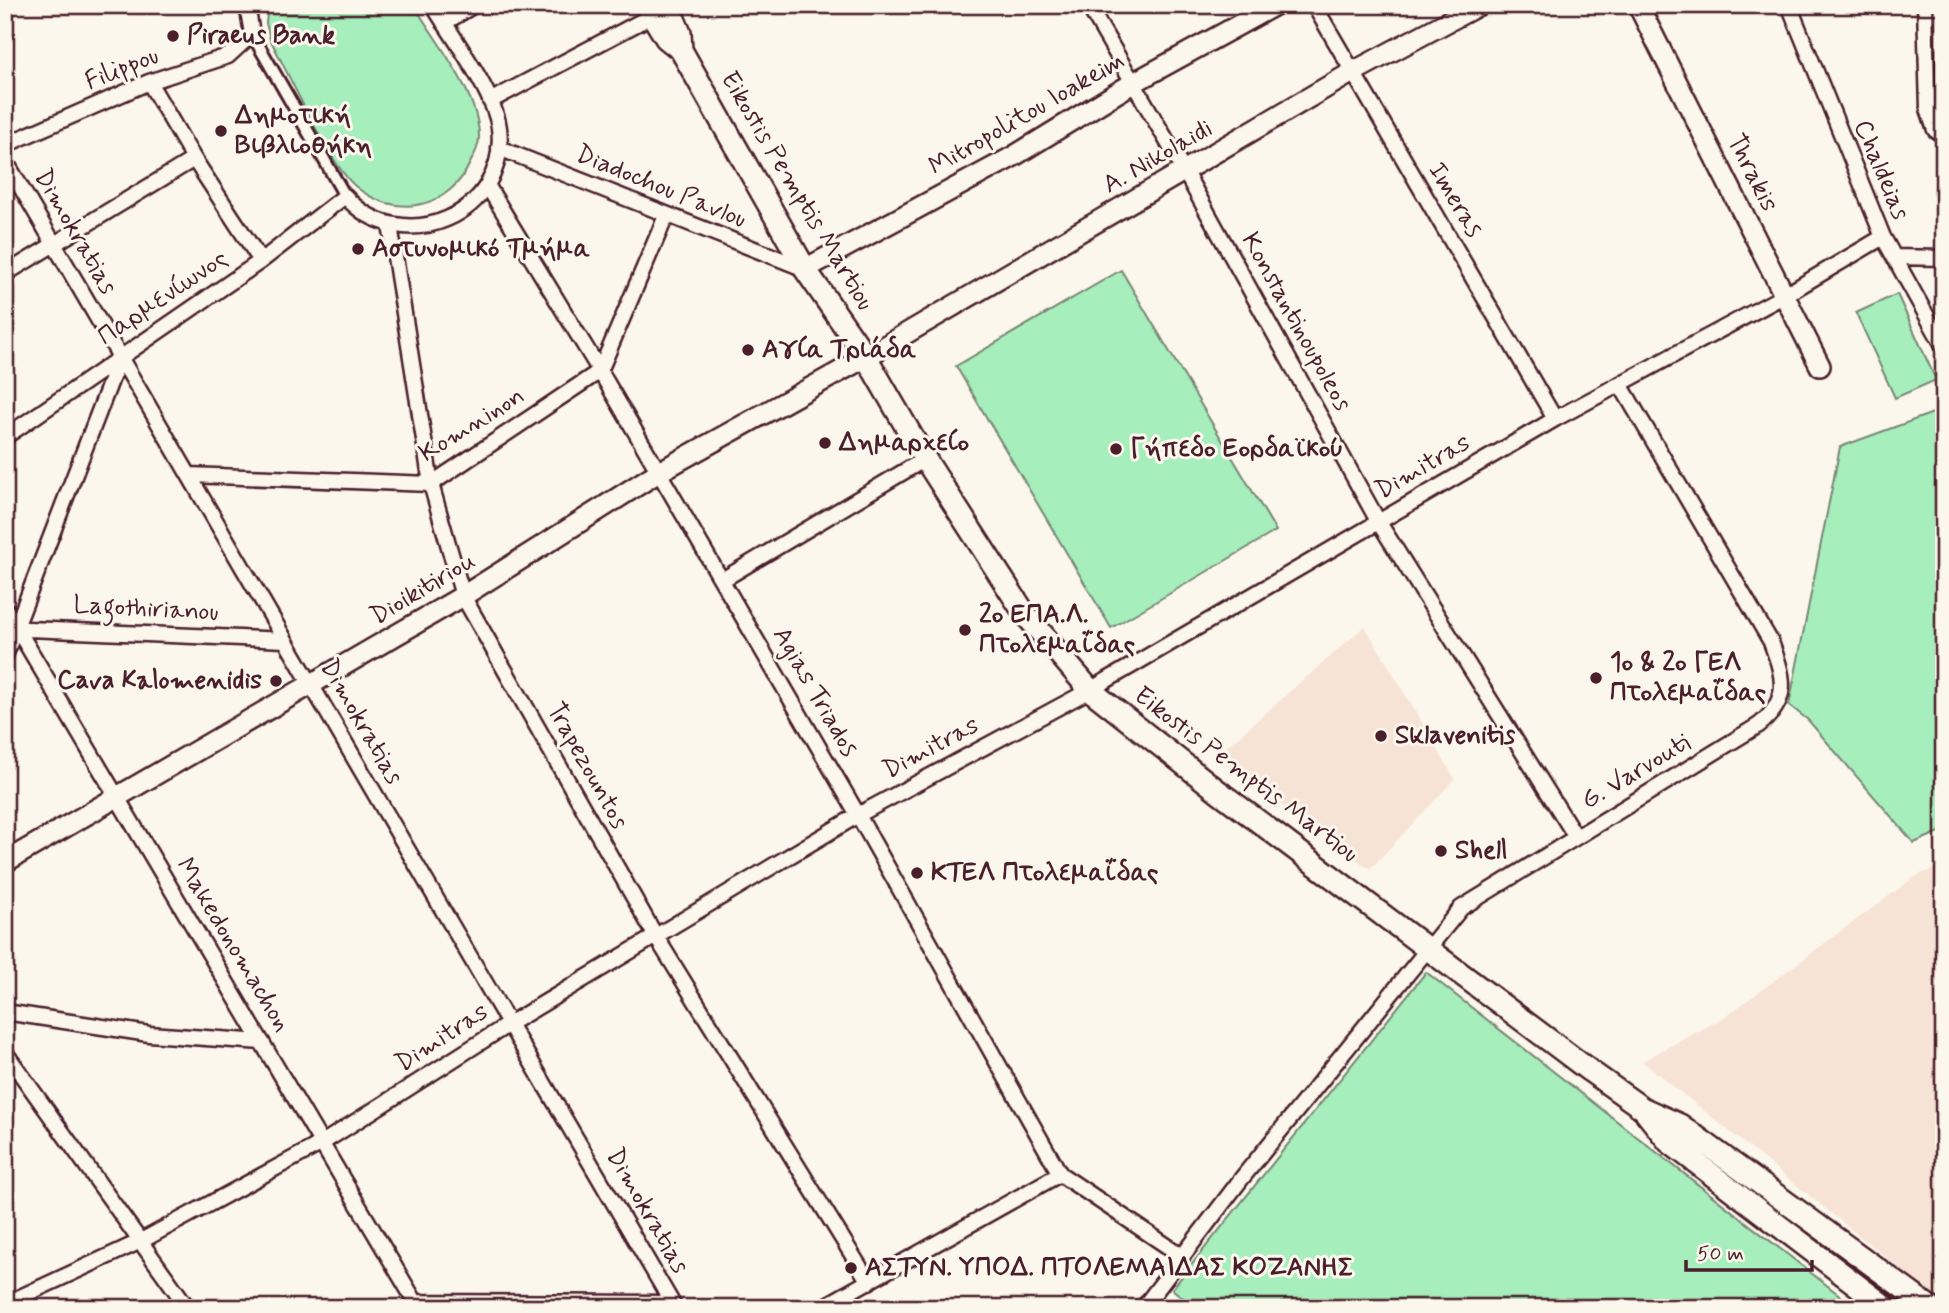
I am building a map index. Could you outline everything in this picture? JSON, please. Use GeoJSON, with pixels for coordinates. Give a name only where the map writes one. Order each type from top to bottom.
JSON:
{"type":"FeatureCollection","features":[{"type":"Feature","properties":{"kind":"main road","name":"Eikostis Pemptis Martiou"},"geometry":{"type":"LineString","coordinates":[[662,8],[666,38],[681,50],[804,269],[866,357],[925,459],[1025,614],[1090,690],[1218,790],[1642,1108]]}},
{"type":"Feature","properties":{"kind":"main road"},"geometry":{"type":"LineString","coordinates":[[1642,1108],[1669,1142],[1887,1308]]}},
{"type":"Feature","properties":{"kind":"main road"},"geometry":{"type":"LineString","coordinates":[[1642,1108],[1680,1125],[1931,1308]]}},
{"type":"Feature","properties":{"kind":"street"},"geometry":{"type":"LineString","coordinates":[[247,5],[252,34],[345,196],[362,212],[390,225],[418,228],[446,221],[470,206],[487,185],[499,148],[499,128],[490,101],[433,5]]}},
{"type":"Feature","properties":{"kind":"street"},"geometry":{"type":"LineString","coordinates":[[444,23],[474,5]]}},
{"type":"Feature","properties":{"kind":"street","name":"Konstantinoupoleos"},"geometry":{"type":"LineString","coordinates":[[1088,5],[1185,172],[1378,521],[1576,837]]}},
{"type":"Feature","properties":{"kind":"street","name":"Mitropolitou Ioakeim"},"geometry":{"type":"LineString","coordinates":[[804,269],[1014,156],[1133,83],[1275,5]]}},
{"type":"Feature","properties":{"kind":"street","name":"Imeras"},"geometry":{"type":"LineString","coordinates":[[1314,5],[1351,73],[1555,419]]}},
{"type":"Feature","properties":{"kind":"street","name":"A. Nikolaidi"},"geometry":{"type":"LineString","coordinates":[[866,357],[1351,73],[1479,5]]}},
{"type":"Feature","properties":{"kind":"street","name":"Thrakis"},"geometry":{"type":"LineString","coordinates":[[1637,5],[1820,366]]}},
{"type":"Feature","properties":{"kind":"street","name":"Chaldeias"},"geometry":{"type":"LineString","coordinates":[[1788,5],[1883,237],[1944,346]]}},
{"type":"Feature","properties":{"kind":"street"},"geometry":{"type":"LineString","coordinates":[[1925,5],[1928,109],[1935,130],[1944,136]]}},
{"type":"Feature","properties":{"kind":"street"},"geometry":{"type":"LineString","coordinates":[[490,101],[662,8]]}},
{"type":"Feature","properties":{"kind":"street","name":"Filippou"},"geometry":{"type":"LineString","coordinates":[[5,145],[149,82],[228,56],[252,34]]}},
{"type":"Feature","properties":{"kind":"street"},"geometry":{"type":"LineString","coordinates":[[149,82],[194,159],[261,261]]}},
{"type":"Feature","properties":{"kind":"street","name":"Diadochou Pavlou"},"geometry":{"type":"LineString","coordinates":[[499,148],[804,269]]}},
{"type":"Feature","properties":{"kind":"street"},"geometry":{"type":"LineString","coordinates":[[5,274],[194,159]]}},
{"type":"Feature","properties":{"kind":"street","name":"Dimokratias"},"geometry":{"type":"LineString","coordinates":[[5,160],[674,1305]]}},
{"type":"Feature","properties":{"kind":"street","name":"Agias Triados"},"geometry":{"type":"LineString","coordinates":[[487,185],[722,580],[1060,1174],[1182,1256]]}},
{"type":"Feature","properties":{"kind":"street","name":"Παρμενίωνος"},"geometry":{"type":"LineString","coordinates":[[5,437],[261,261],[345,196]]}},
{"type":"Feature","properties":{"kind":"street"},"geometry":{"type":"LineString","coordinates":[[600,371],[666,216]]}},
{"type":"Feature","properties":{"kind":"street","name":"Trapezountos"},"geometry":{"type":"LineString","coordinates":[[390,225],[431,484],[463,596],[654,935],[869,1282]]}},
{"type":"Feature","properties":{"kind":"street","name":"Dimitras"},"geometry":{"type":"LineString","coordinates":[[5,1304],[141,1241],[322,1143],[654,935],[858,815],[1090,690],[1555,419],[1785,295],[1883,237]]}},
{"type":"Feature","properties":{"kind":"street"},"geometry":{"type":"LineString","coordinates":[[1894,257],[1944,258]]}},
{"type":"Feature","properties":{"kind":"street"},"geometry":{"type":"LineString","coordinates":[[5,656],[11,628],[120,357]]}},
{"type":"Feature","properties":{"kind":"street","name":"Dioikitiriou"},"geometry":{"type":"LineString","coordinates":[[5,862],[118,799],[463,596],[657,473],[866,357]]}},
{"type":"Feature","properties":{"kind":"street","name":"Komninon"},"geometry":{"type":"LineString","coordinates":[[189,475],[431,484],[600,371]]}},
{"type":"Feature","properties":{"kind":"street","name":"G. Varvouti"},"geometry":{"type":"LineString","coordinates":[[1143,1308],[1427,946],[1461,908],[1759,725],[1776,711],[1782,693],[1781,668],[1772,642],[1620,384]]}},
{"type":"Feature","properties":{"kind":"street"},"geometry":{"type":"LineString","coordinates":[[722,580],[925,459]]}},
{"type":"Feature","properties":{"kind":"street","name":"Makedonomachon"},"geometry":{"type":"LineString","coordinates":[[5,608],[11,628],[118,799],[417,1305]]}},
{"type":"Feature","properties":{"kind":"street","name":"Lagothirianou"},"geometry":{"type":"LineString","coordinates":[[11,628],[285,640]]}},
{"type":"Feature","properties":{"kind":"street"},"geometry":{"type":"LineString","coordinates":[[5,1012],[149,1034],[262,1042]]}},
{"type":"Feature","properties":{"kind":"street"},"geometry":{"type":"LineString","coordinates":[[5,1052],[188,1308]]}},
{"type":"Feature","properties":{"kind":"street"},"geometry":{"type":"LineString","coordinates":[[821,1308],[1060,1174]]}},
{"type":"Feature","properties":{"kind":"street"},"geometry":{"type":"LineString","coordinates":[[417,1305],[674,1305]]}},
{"type":"Feature","properties":{"kind":"shaded area"},"geometry":{"type":"Polygon","coordinates":[[[1365,626],[1455,779],[1370,869],[1215,757],[1365,626]]]}},
{"type":"Feature","properties":{"kind":"shaded area"},"geometry":{"type":"Polygon","coordinates":[[[1944,865],[1944,1304],[1642,1061],[1725,1017],[1916,876],[1944,865]]]}},
{"type":"Feature","properties":{"kind":"green space"},"geometry":{"type":"Polygon","coordinates":[[[268,5],[414,5],[465,87],[477,121],[477,148],[461,179],[435,200],[403,206],[386,203],[355,186],[321,139],[270,39],[266,23],[268,5]]]}},
{"type":"Feature","properties":{"kind":"green space","name":"Γήπεδο Εορδαϊκού"},"geometry":{"type":"Polygon","coordinates":[[[1121,270],[1276,531],[1111,628],[956,366],[1121,270]]]}},
{"type":"Feature","properties":{"kind":"green space"},"geometry":{"type":"Polygon","coordinates":[[[1897,294],[1936,380],[1895,398],[1856,313],[1897,294]]]}},
{"type":"Feature","properties":{"kind":"green space"},"geometry":{"type":"Polygon","coordinates":[[[1944,409],[1944,830],[1914,843],[1808,720],[1789,705],[1840,447],[1944,409]]]}},
{"type":"Feature","properties":{"kind":"green space"},"geometry":{"type":"Polygon","coordinates":[[[1426,972],[1856,1308],[1196,1308],[1172,1289],[1426,972]]]}},
{"type":"Feature","properties":{"kind":"place","name":"Piraeus Bank"},"geometry":{"type":"Point","coordinates":[173,36]}},
{"type":"Feature","properties":{"kind":"place","name":"Δημοτική Βιβλιοθήκη"},"geometry":{"type":"Point","coordinates":[221,131]}},
{"type":"Feature","properties":{"kind":"place","name":"Αστυνομικό Τμήμα"},"geometry":{"type":"Point","coordinates":[358,249]}},
{"type":"Feature","properties":{"kind":"place","name":"Αγία Τριάδα"},"geometry":{"type":"Point","coordinates":[748,350]}},
{"type":"Feature","properties":{"kind":"place","name":"Δημαρχείο"},"geometry":{"type":"Point","coordinates":[825,443]}},
{"type":"Feature","properties":{"kind":"place","name":"Γήπεδο Εορδαϊκού"},"geometry":{"type":"Point","coordinates":[1116,449]}},
{"type":"Feature","properties":{"kind":"place","name":"2ο ΕΠΑ.Λ. Πτολεμαΐδας"},"geometry":{"type":"Point","coordinates":[965,630]}},
{"type":"Feature","properties":{"kind":"place","name":"1ο & 2ο ΓΕΛ Πτολεμαΐδας"},"geometry":{"type":"Point","coordinates":[1596,678]}},
{"type":"Feature","properties":{"kind":"place","name":"Cava Kalomenidis"},"geometry":{"type":"Point","coordinates":[276,681]}},
{"type":"Feature","properties":{"kind":"place","name":"Sklavenitis"},"geometry":{"type":"Point","coordinates":[1381,736]}},
{"type":"Feature","properties":{"kind":"place","name":"Shell"},"geometry":{"type":"Point","coordinates":[1441,851]}},
{"type":"Feature","properties":{"kind":"place","name":"ΚΤΕΛ Πτολεμαΐδας"},"geometry":{"type":"Point","coordinates":[917,873]}},
{"type":"Feature","properties":{"kind":"place","name":"ΑΣΤΥΝ. ΥΠΟΔ. ΠΤΟΛΕΜΑΙΔΑΣ ΚΟΖΑΝΗΣ"},"geometry":{"type":"Point","coordinates":[851,1268]}}]}
